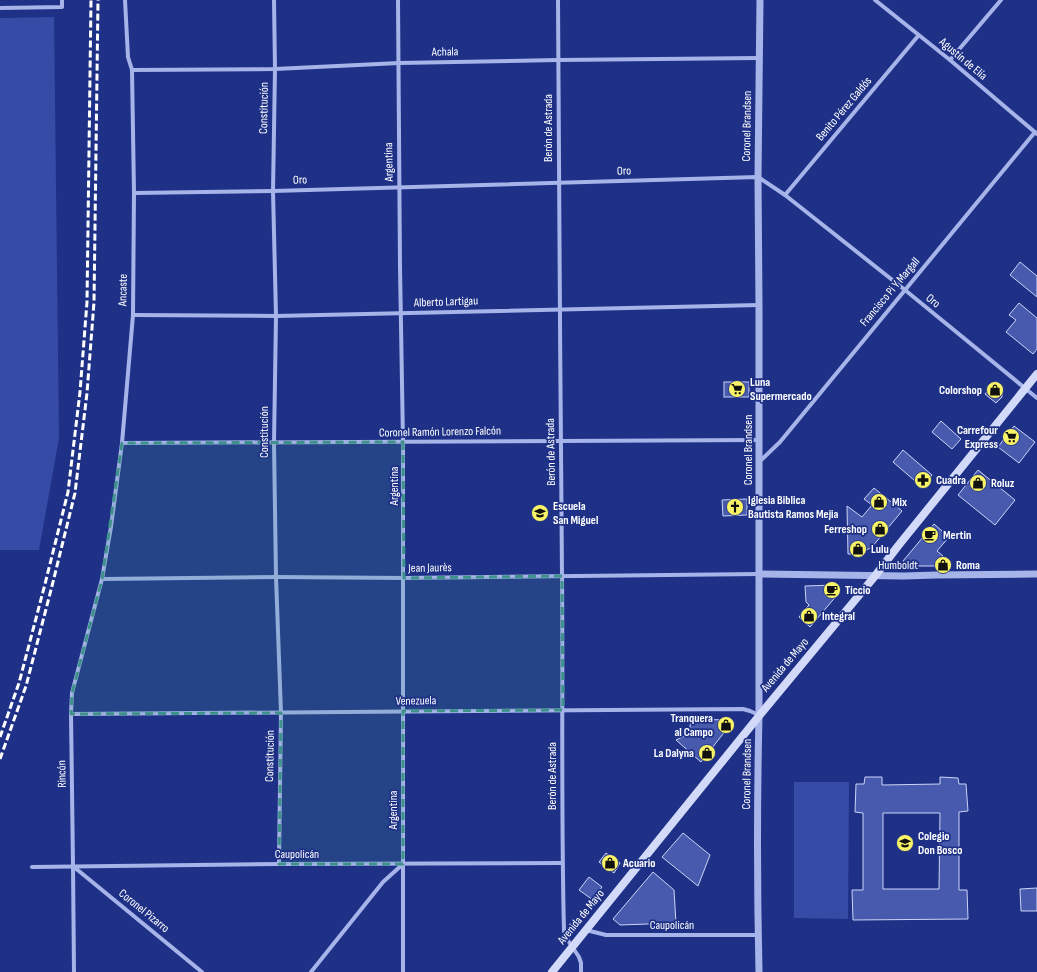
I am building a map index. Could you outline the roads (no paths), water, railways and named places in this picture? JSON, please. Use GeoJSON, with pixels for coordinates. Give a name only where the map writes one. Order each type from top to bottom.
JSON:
{"type":"FeatureCollection","features":[{"type":"Feature","properties":{"kind":"main road","name":"Avenida de Mayo"},"geometry":{"type":"LineString","coordinates":[[552,972],[759,716],[875,576],[1037,374]]}},
{"type":"Feature","properties":{"kind":"street"},"geometry":{"type":"LineString","coordinates":[[0,8],[62,7],[62,0]]}},
{"type":"Feature","properties":{"kind":"street","name":"Ancaste"},"geometry":{"type":"LineString","coordinates":[[102,579],[111,527],[122,443],[133,315],[134,193],[132,70],[128,56],[125,0]]}},
{"type":"Feature","properties":{"kind":"street","name":"Constitución"},"geometry":{"type":"LineString","coordinates":[[274,0],[275,69],[273,191],[276,316],[274,443],[276,577],[281,713],[279,864]]}},
{"type":"Feature","properties":{"kind":"street","name":"Argentina"},"geometry":{"type":"LineString","coordinates":[[398,0],[404,578],[403,972]]}},
{"type":"Feature","properties":{"kind":"street","name":"Berón de Astrada"},"geometry":{"type":"LineString","coordinates":[[558,0],[558,183],[563,710],[562,863],[564,931],[567,939],[579,957],[581,962],[581,972]]}},
{"type":"Feature","properties":{"kind":"street","name":"Coronel Brandsen"},"geometry":{"type":"LineString","coordinates":[[759,972],[758,177],[760,0]]}},
{"type":"Feature","properties":{"kind":"street","name":"Agustín de Elía"},"geometry":{"type":"LineString","coordinates":[[875,0],[918,36],[950,60],[1036,133]]}},
{"type":"Feature","properties":{"kind":"street"},"geometry":{"type":"LineString","coordinates":[[950,60],[1001,0]]}},
{"type":"Feature","properties":{"kind":"street","name":"Benito Pérez Galdós"},"geometry":{"type":"LineString","coordinates":[[785,195],[918,36]]}},
{"type":"Feature","properties":{"kind":"street","name":"Achala"},"geometry":{"type":"LineString","coordinates":[[132,70],[275,69],[398,63],[759,58]]}},
{"type":"Feature","properties":{"kind":"street","name":"Francisco Pi Y Margall"},"geometry":{"type":"LineString","coordinates":[[759,462],[780,442],[904,290],[1036,133]]}},
{"type":"Feature","properties":{"kind":"street","name":"Oro"},"geometry":{"type":"LineString","coordinates":[[134,193],[400,188],[758,177],[785,195],[1037,398]]}},
{"type":"Feature","properties":{"kind":"street","name":"Alberto Lartigau"},"geometry":{"type":"LineString","coordinates":[[133,315],[276,316],[759,305]]}},
{"type":"Feature","properties":{"kind":"street","name":"Coronel Ramón Lorenzo Falcón"},"geometry":{"type":"LineString","coordinates":[[122,443],[759,440]]}},
{"type":"Feature","properties":{"kind":"street","name":"Humboldt"},"geometry":{"type":"LineString","coordinates":[[759,574],[904,576],[1037,574]]}},
{"type":"Feature","properties":{"kind":"street","name":"Jean Jaurès"},"geometry":{"type":"LineString","coordinates":[[102,579],[276,577],[404,578],[759,574]]}},
{"type":"Feature","properties":{"kind":"street","name":"Rincón"},"geometry":{"type":"LineString","coordinates":[[74,972],[72,693],[102,579]]}},
{"type":"Feature","properties":{"kind":"street","name":"Venezuela"},"geometry":{"type":"LineString","coordinates":[[71,714],[744,709],[750,710],[759,716]]}},
{"type":"Feature","properties":{"kind":"street","name":"Caupolicán"},"geometry":{"type":"LineString","coordinates":[[32,867],[562,863]]}},
{"type":"Feature","properties":{"kind":"street"},"geometry":{"type":"LineString","coordinates":[[311,972],[383,882],[403,864]]}},
{"type":"Feature","properties":{"kind":"street","name":"Coronel Pizarro"},"geometry":{"type":"LineString","coordinates":[[73,866],[202,972]]}},
{"type":"Feature","properties":{"kind":"street","name":"Caupolicán"},"geometry":{"type":"LineString","coordinates":[[586,930],[606,935],[758,935]]}},
{"type":"Feature","properties":{"kind":"railway"},"geometry":{"type":"LineString","coordinates":[[0,737],[19,683],[68,492],[80,392],[87,302],[91,0]]}},
{"type":"Feature","properties":{"kind":"railway"},"geometry":{"type":"LineString","coordinates":[[0,759],[26,686],[75,493],[87,393],[94,302],[98,0]]}},
{"type":"Feature","properties":{"kind":"place","name":"Luna Supermercado"},"geometry":{"type":"Point","coordinates":[737,389]}},
{"type":"Feature","properties":{"kind":"place","name":"Colorshop"},"geometry":{"type":"Point","coordinates":[995,390]}},
{"type":"Feature","properties":{"kind":"place","name":"Carrefour Express"},"geometry":{"type":"Point","coordinates":[1011,437]}},
{"type":"Feature","properties":{"kind":"place","name":"Cuadra"},"geometry":{"type":"Point","coordinates":[923,480]}},
{"type":"Feature","properties":{"kind":"place","name":"Roluz"},"geometry":{"type":"Point","coordinates":[978,483]}},
{"type":"Feature","properties":{"kind":"place","name":"Mix"},"geometry":{"type":"Point","coordinates":[879,502]}},
{"type":"Feature","properties":{"kind":"place","name":"Iglesia Biblica Bautista Ramos Mejia"},"geometry":{"type":"Point","coordinates":[735,507]}},
{"type":"Feature","properties":{"kind":"place","name":"Escuela San Miguel"},"geometry":{"type":"Point","coordinates":[540,513]}},
{"type":"Feature","properties":{"kind":"place","name":"Ferreshop"},"geometry":{"type":"Point","coordinates":[880,529]}},
{"type":"Feature","properties":{"kind":"place","name":"Mertin"},"geometry":{"type":"Point","coordinates":[930,535]}},
{"type":"Feature","properties":{"kind":"place","name":"Lulu"},"geometry":{"type":"Point","coordinates":[858,549]}},
{"type":"Feature","properties":{"kind":"place","name":"Roma"},"geometry":{"type":"Point","coordinates":[943,565]}},
{"type":"Feature","properties":{"kind":"place","name":"Ticcio"},"geometry":{"type":"Point","coordinates":[832,590]}},
{"type":"Feature","properties":{"kind":"place","name":"Integral"},"geometry":{"type":"Point","coordinates":[809,616]}},
{"type":"Feature","properties":{"kind":"place","name":"Tranquera al Campo"},"geometry":{"type":"Point","coordinates":[726,725]}},
{"type":"Feature","properties":{"kind":"place","name":"La Dalyna"},"geometry":{"type":"Point","coordinates":[707,753]}},
{"type":"Feature","properties":{"kind":"place","name":"Colegio Don Bosco"},"geometry":{"type":"Point","coordinates":[905,843]}},
{"type":"Feature","properties":{"kind":"place","name":"Acuario"},"geometry":{"type":"Point","coordinates":[610,863]}}]}
